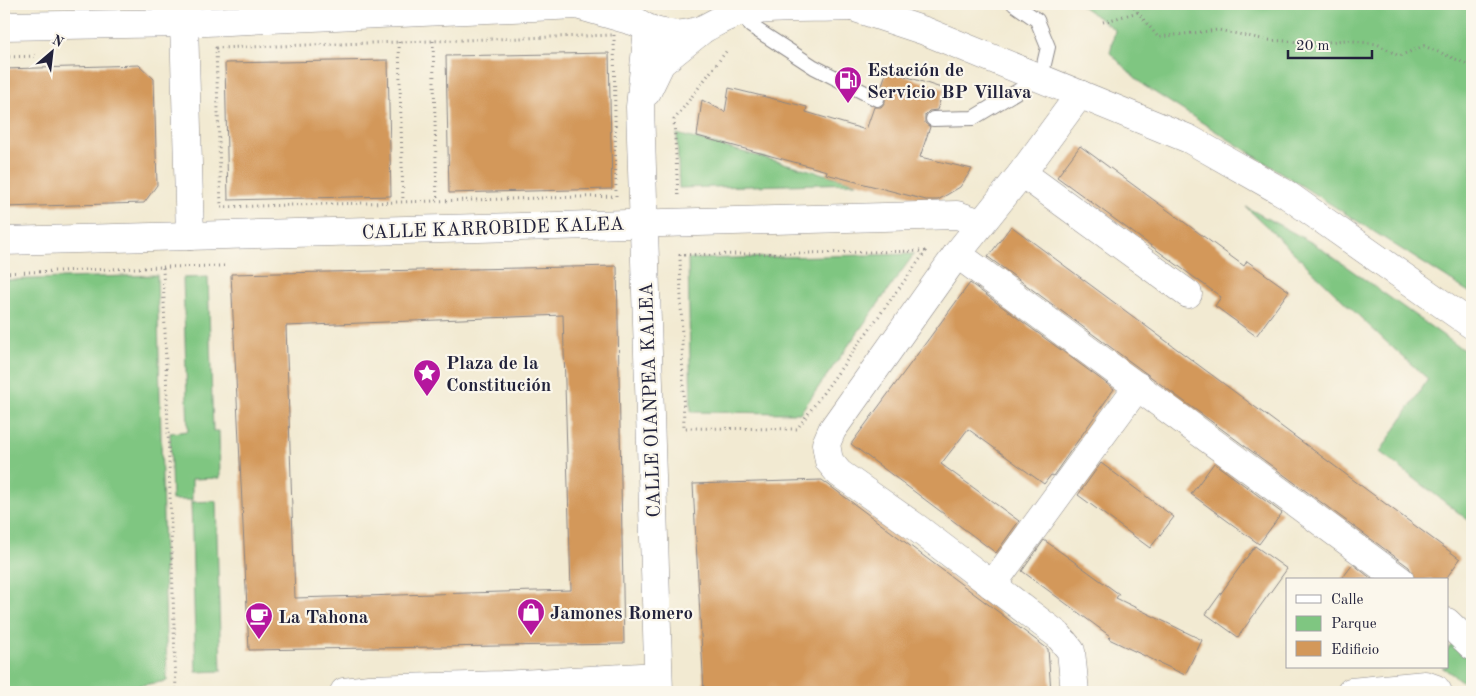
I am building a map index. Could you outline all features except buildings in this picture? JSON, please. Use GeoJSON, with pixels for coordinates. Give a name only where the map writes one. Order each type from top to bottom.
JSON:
{"type":"FeatureCollection","features":[{"type":"Feature","properties":{"kind":"street"},"geometry":{"type":"LineString","coordinates":[[4,26],[184,23],[577,5],[635,18],[667,34],[686,34],[723,16],[847,5],[925,31],[1189,139],[1286,194],[1472,325]]}},
{"type":"Feature","properties":{"kind":"street"},"geometry":{"type":"LineString","coordinates":[[640,107],[661,63],[723,16]]}},
{"type":"Feature","properties":{"kind":"street","name":"CALLE OIANPEA KALEA"},"geometry":{"type":"LineString","coordinates":[[635,18],[640,107],[659,684]]}},
{"type":"Feature","properties":{"kind":"street"},"geometry":{"type":"LineString","coordinates":[[184,23],[190,236]]}},
{"type":"Feature","properties":{"kind":"street"},"geometry":{"type":"LineString","coordinates":[[1075,692],[1071,652],[1058,635],[917,528],[839,473],[829,461],[826,444],[832,430],[957,254],[1022,173],[1080,94]]}},
{"type":"Feature","properties":{"kind":"street"},"geometry":{"type":"LineString","coordinates":[[1022,173],[1188,294]]}},
{"type":"Feature","properties":{"kind":"street","name":"CALLE KARROBIDE KALEA"},"geometry":{"type":"LineString","coordinates":[[4,241],[957,215],[981,223]]}},
{"type":"Feature","properties":{"kind":"street"},"geometry":{"type":"LineString","coordinates":[[957,254],[1397,578]]}},
{"type":"Feature","properties":{"kind":"street"},"geometry":{"type":"LineString","coordinates":[[992,585],[1138,386]]}},
{"type":"Feature","properties":{"kind":"street"},"geometry":{"type":"LineString","coordinates":[[1448,623],[1472,646]]}},
{"type":"Feature","properties":{"kind":"street"},"geometry":{"type":"LineString","coordinates":[[344,692],[369,689],[502,689],[659,684]]}},
{"type":"Feature","properties":{"kind":"street"},"geometry":{"type":"LineString","coordinates":[[1351,692],[1431,689]]}},
{"type":"Feature","properties":{"kind":"lane"},"geometry":{"type":"LineString","coordinates":[[933,119],[973,118],[1041,77],[1048,47],[1037,20],[1014,4]]}},
{"type":"Feature","properties":{"kind":"lane"},"geometry":{"type":"LineString","coordinates":[[723,16],[751,26],[814,67],[876,100]]}},
{"type":"Feature","properties":{"kind":"path"},"geometry":{"type":"LineString","coordinates":[[1131,4],[1158,37],[1218,30],[1267,40],[1318,43],[1345,40],[1376,44],[1399,56],[1424,46],[1472,66]]}},
{"type":"Feature","properties":{"kind":"path"},"geometry":{"type":"LineString","coordinates":[[1103,22],[1138,12]]}},
{"type":"Feature","properties":{"kind":"path"},"geometry":{"type":"LineString","coordinates":[[614,35],[616,196],[221,207],[216,48],[399,42],[614,35]]}},
{"type":"Feature","properties":{"kind":"path"},"geometry":{"type":"LineString","coordinates":[[433,41],[437,201]]}},
{"type":"Feature","properties":{"kind":"path"},"geometry":{"type":"LineString","coordinates":[[399,42],[403,202]]}},
{"type":"Feature","properties":{"kind":"path"},"geometry":{"type":"LineString","coordinates":[[678,195],[674,120],[733,43]]}},
{"type":"Feature","properties":{"kind":"path"},"geometry":{"type":"LineString","coordinates":[[4,57],[42,56]]}},
{"type":"Feature","properties":{"kind":"path"},"geometry":{"type":"LineString","coordinates":[[926,251],[885,308],[797,429],[684,428],[680,255],[926,251]]}},
{"type":"Feature","properties":{"kind":"path"},"geometry":{"type":"LineString","coordinates":[[4,273],[224,266]]}},
{"type":"Feature","properties":{"kind":"path"},"geometry":{"type":"LineString","coordinates":[[163,267],[176,692]]}},
{"type":"Feature","properties":{"kind":"path"},"geometry":{"type":"LineString","coordinates":[[1133,692],[1178,689]]}},
{"type":"Feature","properties":{"kind":"green space"},"geometry":{"type":"Polygon","coordinates":[[[1079,4],[1472,4],[1472,294],[1143,85],[1110,53],[1115,30],[1079,4]]]}},
{"type":"Feature","properties":{"kind":"green space"},"geometry":{"type":"Polygon","coordinates":[[[677,134],[857,183],[679,188],[677,134]]]}},
{"type":"Feature","properties":{"kind":"green space"},"geometry":{"type":"Polygon","coordinates":[[[1246,207],[1316,245],[1472,356],[1472,523],[1380,452],[1428,379],[1359,316],[1246,207]]]}},
{"type":"Feature","properties":{"kind":"green space"},"geometry":{"type":"Polygon","coordinates":[[[914,254],[800,413],[691,412],[688,259],[914,254]]]}},
{"type":"Feature","properties":{"kind":"green space"},"geometry":{"type":"Polygon","coordinates":[[[157,275],[167,681],[99,692],[4,692],[4,280],[157,275]]]}},
{"type":"Feature","properties":{"kind":"green space"},"geometry":{"type":"Polygon","coordinates":[[[208,277],[213,431],[219,431],[220,478],[192,479],[192,500],[172,500],[170,433],[188,431],[183,278],[208,277]]]}},
{"type":"Feature","properties":{"kind":"green space"},"geometry":{"type":"Polygon","coordinates":[[[216,501],[221,671],[196,672],[191,502],[216,501]]]}},
{"type":"Feature","properties":{"kind":"green space"},"geometry":{"type":"Polygon","coordinates":[[[1454,642],[1472,656],[1472,692],[1464,692],[1463,682],[1443,668],[1448,668],[1448,649],[1454,642]]]}},
{"type":"Feature","properties":{"kind":"place","name":"Estación de Servicio BP Villava"},"geometry":{"type":"Point","coordinates":[848,104]}},
{"type":"Feature","properties":{"kind":"place","name":"Plaza de la Constitución"},"geometry":{"type":"Point","coordinates":[427,397]}},
{"type":"Feature","properties":{"kind":"place","name":"Jamones Romero"},"geometry":{"type":"Point","coordinates":[531,636]}},
{"type":"Feature","properties":{"kind":"place","name":"La Tahona"},"geometry":{"type":"Point","coordinates":[259,640]}}]}
